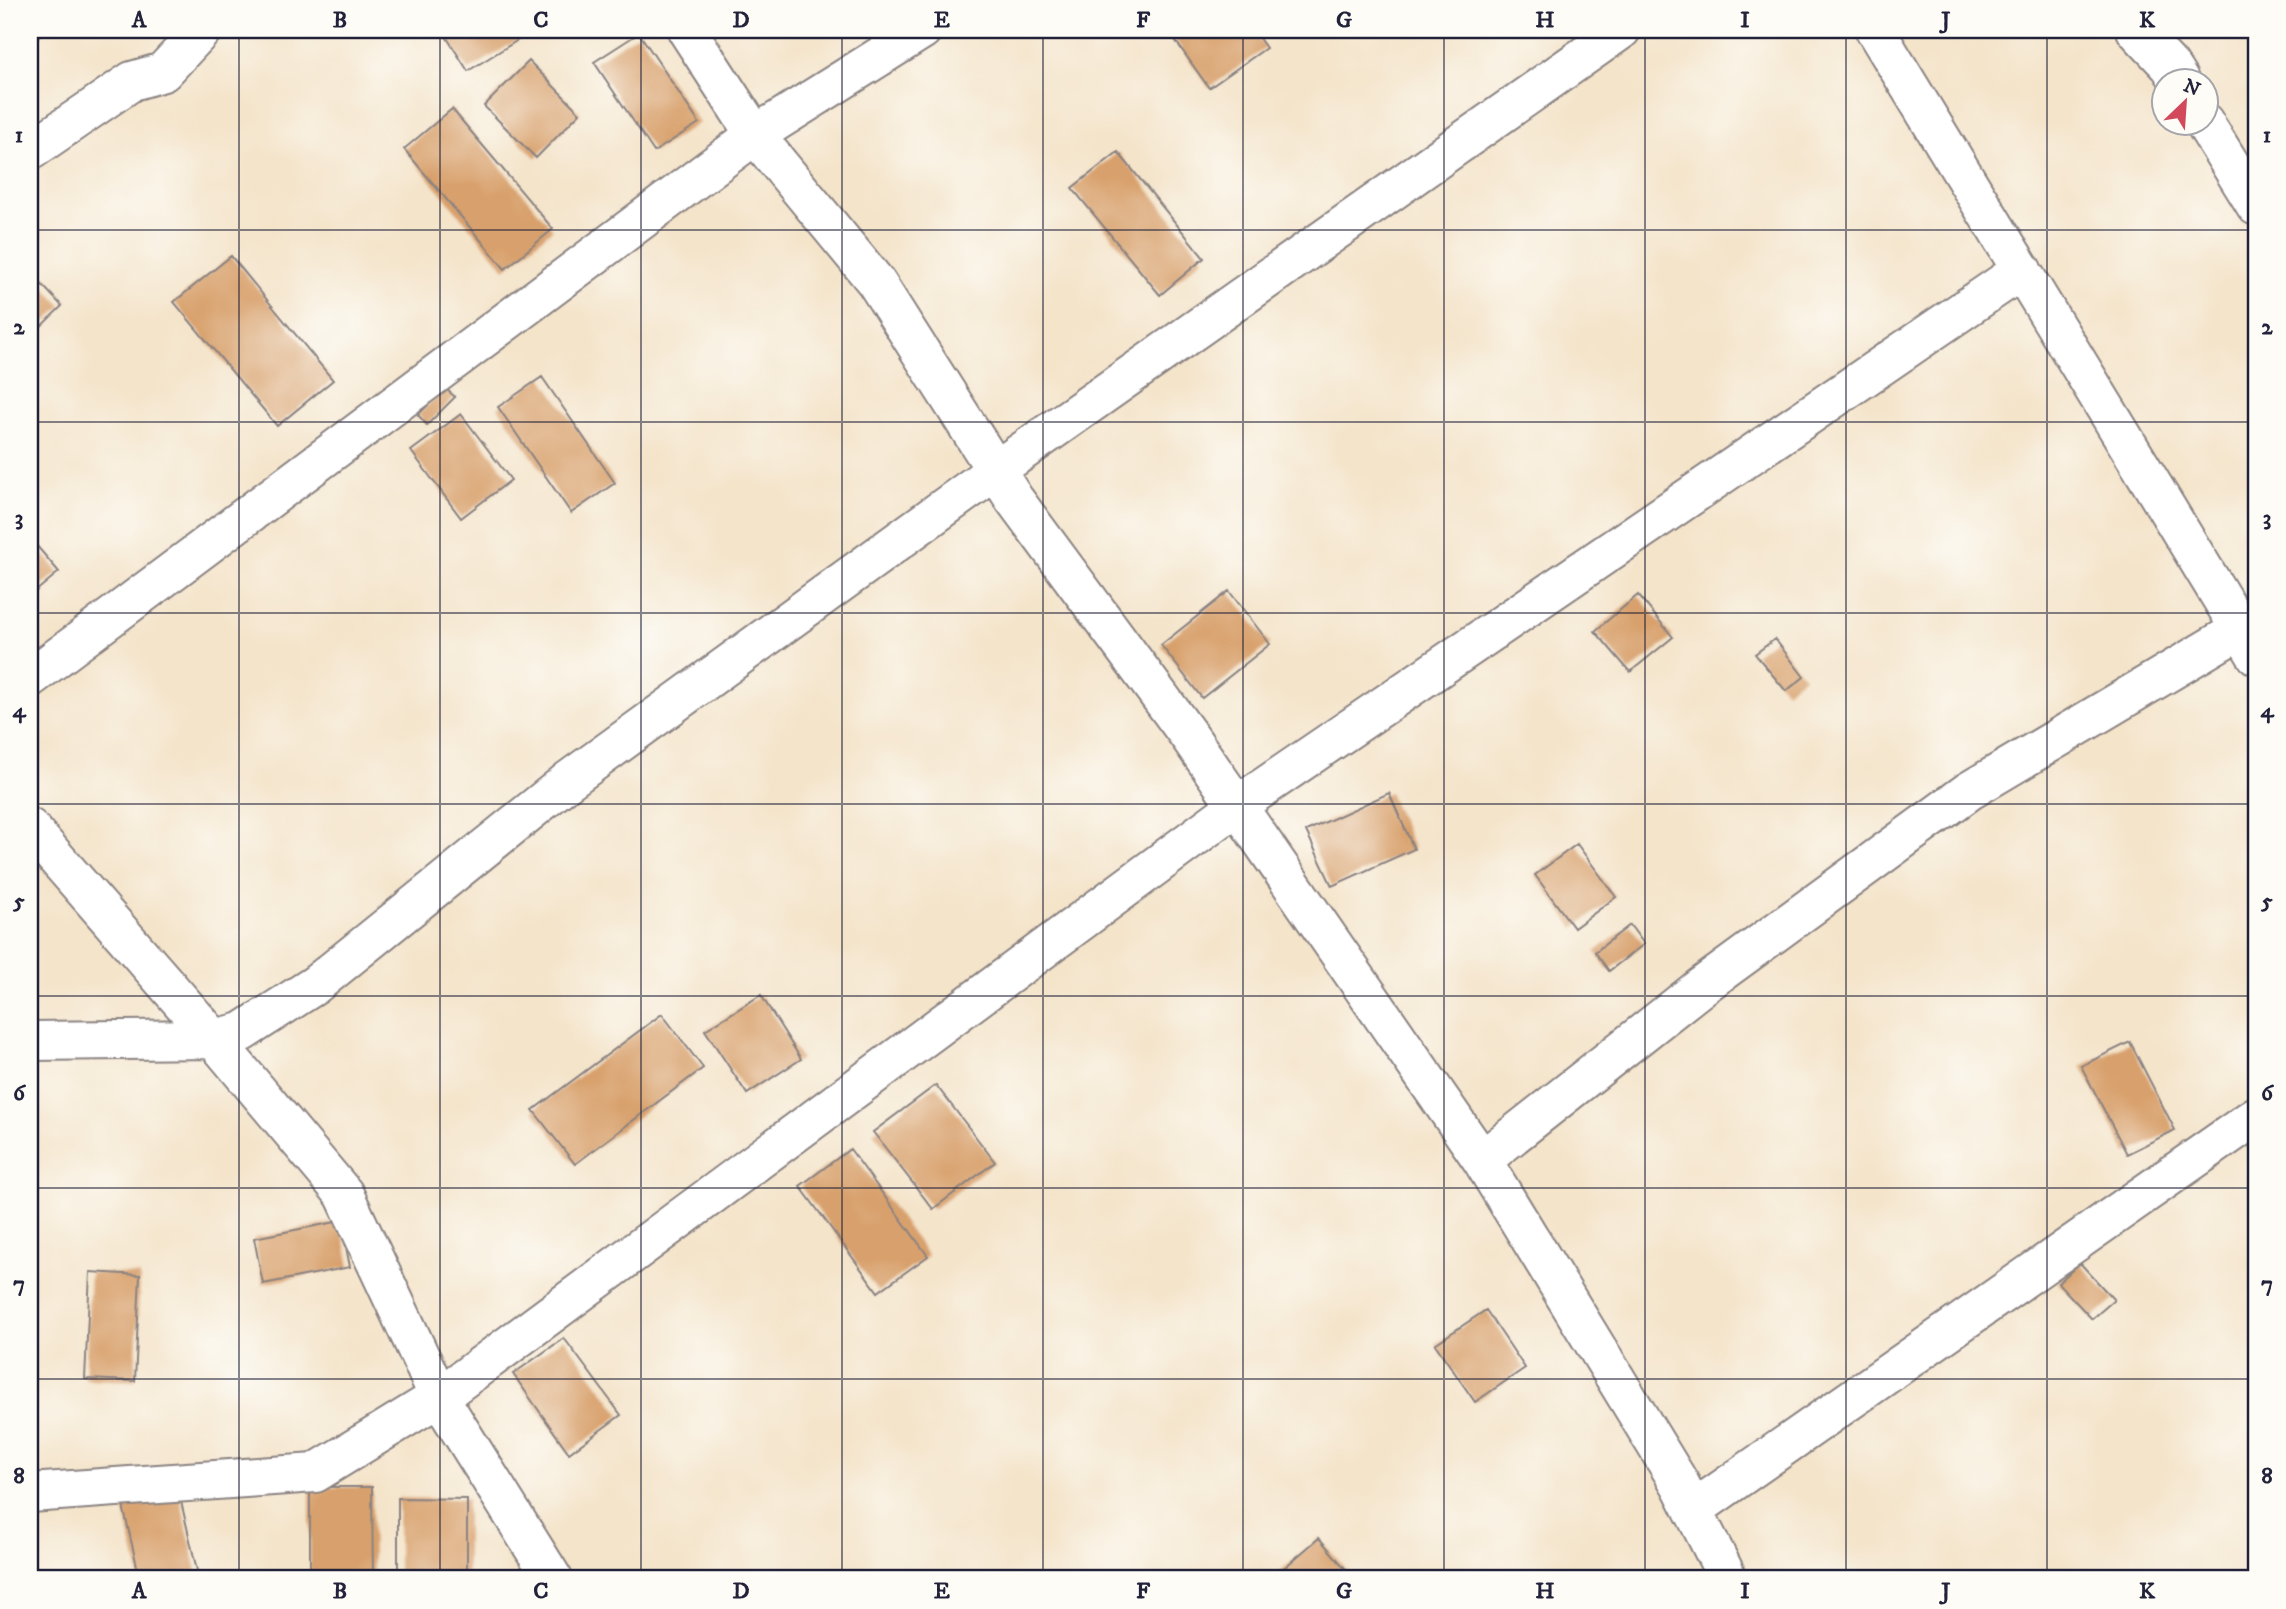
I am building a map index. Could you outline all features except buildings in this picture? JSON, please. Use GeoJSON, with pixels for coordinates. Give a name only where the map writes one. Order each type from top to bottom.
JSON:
{"type":"FeatureCollection","features":[{"type":"Feature","properties":{"kind":"street"},"geometry":{"type":"LineString","coordinates":[[30,151],[132,81],[163,72],[202,30]]}},
{"type":"Feature","properties":{"kind":"street"},"geometry":{"type":"LineString","coordinates":[[687,30],[755,135],[876,282],[1014,499],[1238,805],[1482,1160],[1680,1484],[1728,1579]]}},
{"type":"Feature","properties":{"kind":"street"},"geometry":{"type":"LineString","coordinates":[[30,678],[755,135],[922,30]]}},
{"type":"Feature","properties":{"kind":"street"},"geometry":{"type":"LineString","coordinates":[[30,1041],[214,1039],[242,1031],[316,985],[569,780],[996,470],[1621,30]]}},
{"type":"Feature","properties":{"kind":"street"},"geometry":{"type":"LineString","coordinates":[[1482,1160],[1701,987],[1969,791],[2249,642],[1875,30]]}},
{"type":"Feature","properties":{"kind":"street"},"geometry":{"type":"LineString","coordinates":[[2136,30],[2170,66]]}},
{"type":"Feature","properties":{"kind":"street"},"geometry":{"type":"LineString","coordinates":[[2213,136],[2256,206]]}},
{"type":"Feature","properties":{"kind":"street"},"geometry":{"type":"LineString","coordinates":[[30,1493],[314,1473],[439,1397],[1238,805],[2022,270]]}},
{"type":"Feature","properties":{"kind":"street"},"geometry":{"type":"LineString","coordinates":[[30,828],[214,1039],[344,1194],[439,1397],[554,1579]]}},
{"type":"Feature","properties":{"kind":"street"},"geometry":{"type":"LineString","coordinates":[[1693,1510],[2256,1116]]}}]}
